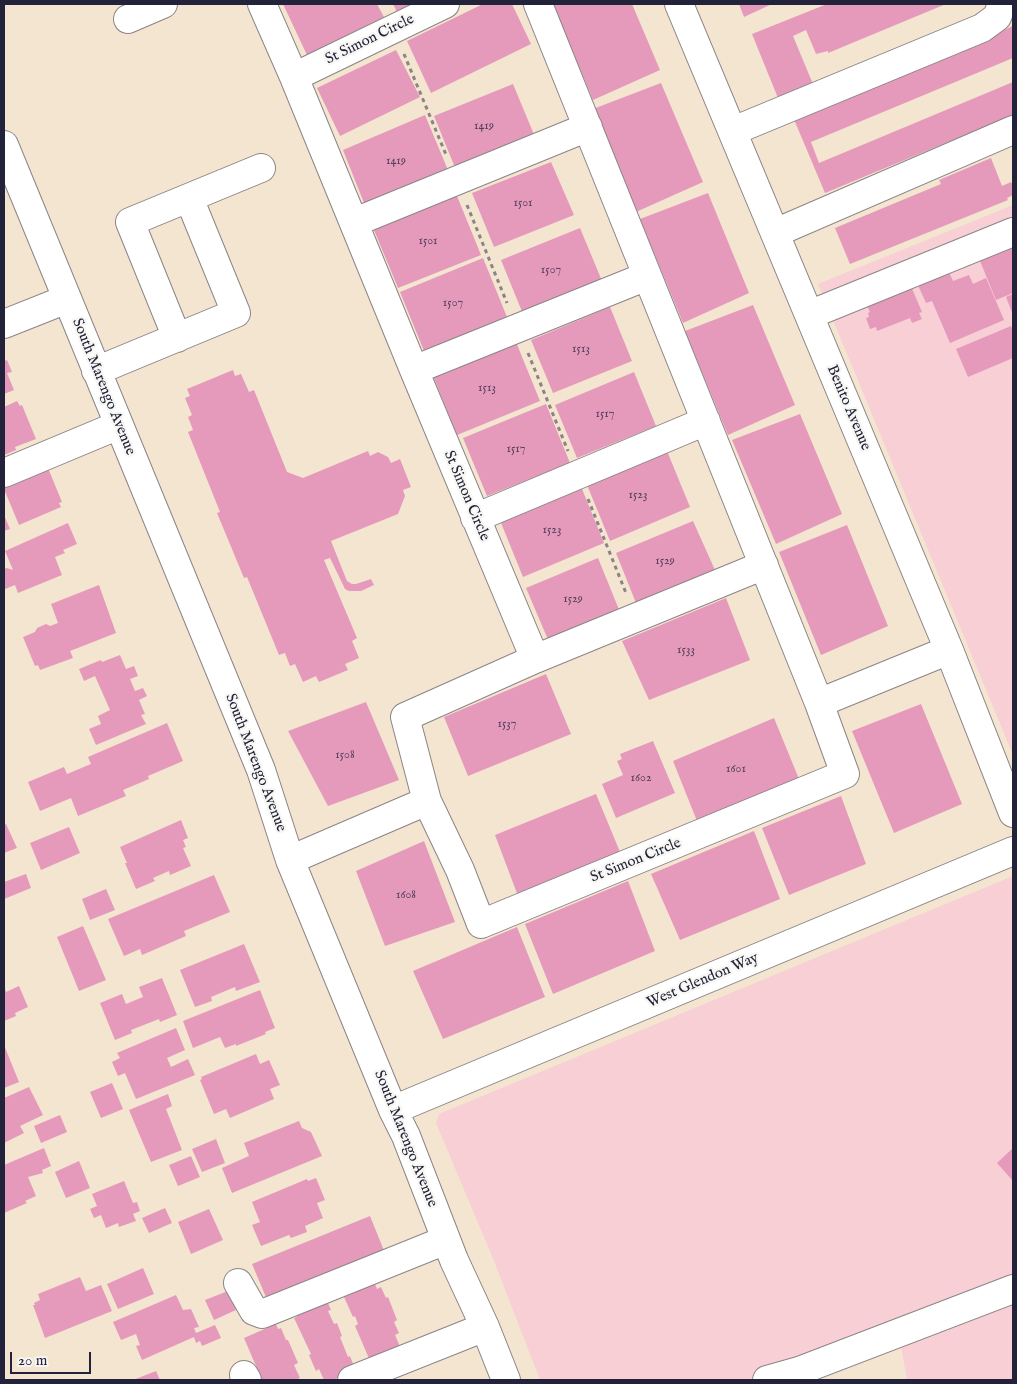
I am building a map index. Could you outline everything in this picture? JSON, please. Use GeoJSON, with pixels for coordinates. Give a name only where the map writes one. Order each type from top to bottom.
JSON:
{"type":"FeatureCollection","features":[{"type":"Feature","properties":{"kind":"street"},"geometry":{"type":"LineString","coordinates":[[128,19],[163,4]]}},
{"type":"Feature","properties":{"kind":"street","name":"St Simon Circle"},"geometry":{"type":"LineString","coordinates":[[262,4],[355,222],[414,370],[535,660],[405,718],[427,801],[460,870],[482,924],[845,774],[820,703],[538,4]]}},
{"type":"Feature","properties":{"kind":"street","name":"St Simon Circle"},"geometry":{"type":"LineString","coordinates":[[294,77],[445,4]]}},
{"type":"Feature","properties":{"kind":"street","name":"Benito Avenue"},"geometry":{"type":"LineString","coordinates":[[680,4],[949,650],[1013,813]]}},
{"type":"Feature","properties":{"kind":"street"},"geometry":{"type":"LineString","coordinates":[[733,131],[982,28],[997,17],[1002,4]]}},
{"type":"Feature","properties":{"kind":"street"},"geometry":{"type":"LineString","coordinates":[[355,222],[588,127]]}},
{"type":"Feature","properties":{"kind":"street"},"geometry":{"type":"LineString","coordinates":[[775,233],[1013,130]]}},
{"type":"Feature","properties":{"kind":"street","name":"South Marengo Avenue"},"geometry":{"type":"LineString","coordinates":[[4,145],[261,770],[290,860],[393,1110],[406,1136],[446,1240],[485,1327],[506,1380]]}},
{"type":"Feature","properties":{"kind":"street"},"geometry":{"type":"LineString","coordinates":[[177,338],[130,222],[261,168]]}},
{"type":"Feature","properties":{"kind":"street"},"geometry":{"type":"LineString","coordinates":[[96,371],[236,313],[190,198]]}},
{"type":"Feature","properties":{"kind":"street"},"geometry":{"type":"LineString","coordinates":[[810,316],[1013,232]]}},
{"type":"Feature","properties":{"kind":"street"},"geometry":{"type":"LineString","coordinates":[[414,370],[647,276]]}},
{"type":"Feature","properties":{"kind":"street"},"geometry":{"type":"LineString","coordinates":[[4,324],[67,299]]}},
{"type":"Feature","properties":{"kind":"street"},"geometry":{"type":"LineString","coordinates":[[475,518],[706,421]]}},
{"type":"Feature","properties":{"kind":"street"},"geometry":{"type":"LineString","coordinates":[[4,473],[119,425]]}},
{"type":"Feature","properties":{"kind":"street"},"geometry":{"type":"LineString","coordinates":[[535,660],[764,565]]}},
{"type":"Feature","properties":{"kind":"street"},"geometry":{"type":"LineString","coordinates":[[820,703],[949,650]]}},
{"type":"Feature","properties":{"kind":"street"},"geometry":{"type":"LineString","coordinates":[[290,860],[427,801]]}},
{"type":"Feature","properties":{"kind":"street","name":"West Glendon Way"},"geometry":{"type":"LineString","coordinates":[[393,1110],[1013,851]]}},
{"type":"Feature","properties":{"kind":"street"},"geometry":{"type":"LineString","coordinates":[[238,1283],[254,1311],[262,1314],[446,1240]]}},
{"type":"Feature","properties":{"kind":"street"},"geometry":{"type":"LineString","coordinates":[[767,1380],[799,1371],[1013,1289]]}},
{"type":"Feature","properties":{"kind":"street"},"geometry":{"type":"LineString","coordinates":[[352,1380],[485,1327]]}},
{"type":"Feature","properties":{"kind":"path"},"geometry":{"type":"LineString","coordinates":[[402,47],[448,160]]}},
{"type":"Feature","properties":{"kind":"path"},"geometry":{"type":"LineString","coordinates":[[466,203],[507,304]]}},
{"type":"Feature","properties":{"kind":"path"},"geometry":{"type":"LineString","coordinates":[[526,349],[569,454]]}},
{"type":"Feature","properties":{"kind":"path"},"geometry":{"type":"LineString","coordinates":[[585,490],[628,599]]}},
{"type":"Feature","properties":{"kind":"shaded area"},"geometry":{"type":"Polygon","coordinates":[[[1013,205],[1013,755],[818,284],[1013,205]]]}},
{"type":"Feature","properties":{"kind":"shaded area"},"geometry":{"type":"Polygon","coordinates":[[[1013,876],[1013,1380],[907,1380],[900,1341],[773,1380],[540,1380],[494,1261],[436,1123],[439,1114],[1013,876]]]}},
{"type":"Feature","properties":{"kind":"building"},"geometry":{"type":"Polygon","coordinates":[[[283,4],[377,4],[384,17],[307,55],[283,4]]]}},
{"type":"Feature","properties":{"kind":"building"},"geometry":{"type":"Polygon","coordinates":[[[393,4],[415,4],[397,12],[393,4]]]}},
{"type":"Feature","properties":{"kind":"building"},"geometry":{"type":"Polygon","coordinates":[[[483,4],[512,4],[531,44],[431,93],[407,41],[483,4]]]}},
{"type":"Feature","properties":{"kind":"building"},"geometry":{"type":"Polygon","coordinates":[[[553,4],[632,4],[660,70],[593,100],[553,4]]]}},
{"type":"Feature","properties":{"kind":"building"},"geometry":{"type":"Polygon","coordinates":[[[739,4],[772,4],[744,17],[739,4]]]}},
{"type":"Feature","properties":{"kind":"building"},"geometry":{"type":"Polygon","coordinates":[[[827,4],[946,4],[828,53],[828,51],[816,54],[806,30],[793,36],[815,89],[780,103],[752,34],[827,4]]]}},
{"type":"Feature","properties":{"kind":"building"},"geometry":{"type":"Polygon","coordinates":[[[1013,26],[1013,58],[811,142],[819,163],[1013,82],[1013,115],[825,193],[793,117],[1013,26]]]}},
{"type":"Feature","properties":{"kind":"building"},"geometry":{"type":"Polygon","coordinates":[[[396,50],[420,97],[340,136],[317,88],[396,50]]]}},
{"type":"Feature","properties":{"kind":"building"},"geometry":{"type":"Polygon","coordinates":[[[661,83],[703,182],[636,212],[593,109],[661,83]]]}},
{"type":"Feature","properties":{"kind":"building"},"geometry":{"type":"Polygon","coordinates":[[[513,84],[535,137],[456,170],[434,116],[513,84]]]}},
{"type":"Feature","properties":{"kind":"building"},"geometry":{"type":"Polygon","coordinates":[[[425,115],[450,175],[366,208],[343,150],[425,115]]]}},
{"type":"Feature","properties":{"kind":"building"},"geometry":{"type":"Polygon","coordinates":[[[991,158],[1002,186],[1011,182],[1013,186],[1013,195],[1007,198],[1008,200],[850,264],[835,228],[941,184],[939,180],[991,158]]]}},
{"type":"Feature","properties":{"kind":"building"},"geometry":{"type":"Polygon","coordinates":[[[551,162],[574,215],[494,247],[472,193],[551,162]]]}},
{"type":"Feature","properties":{"kind":"building"},"geometry":{"type":"Polygon","coordinates":[[[708,193],[749,293],[683,323],[640,219],[708,193]]]}},
{"type":"Feature","properties":{"kind":"building"},"geometry":{"type":"Polygon","coordinates":[[[457,196],[481,255],[398,288],[374,230],[457,196]]]}},
{"type":"Feature","properties":{"kind":"building"},"geometry":{"type":"Polygon","coordinates":[[[580,228],[602,281],[523,314],[501,260],[580,228]]]}},
{"type":"Feature","properties":{"kind":"building"},"geometry":{"type":"Polygon","coordinates":[[[1013,241],[1013,293],[996,300],[978,256],[1013,241]]]}},
{"type":"Feature","properties":{"kind":"building"},"geometry":{"type":"Polygon","coordinates":[[[483,258],[507,317],[424,351],[400,292],[483,258]]]}},
{"type":"Feature","properties":{"kind":"building"},"geometry":{"type":"Polygon","coordinates":[[[948,270],[953,281],[969,275],[973,284],[986,278],[1004,320],[950,343],[932,301],[926,303],[917,283],[948,270]]]}},
{"type":"Feature","properties":{"kind":"building"},"geometry":{"type":"Polygon","coordinates":[[[910,284],[922,312],[919,313],[922,319],[912,323],[910,318],[877,331],[876,327],[870,329],[866,318],[869,317],[868,313],[870,312],[866,303],[910,284]]]}},
{"type":"Feature","properties":{"kind":"building"},"geometry":{"type":"Polygon","coordinates":[[[1013,294],[1013,315],[1006,297],[1013,294]]]}},
{"type":"Feature","properties":{"kind":"building"},"geometry":{"type":"Polygon","coordinates":[[[753,305],[795,405],[728,435],[685,331],[753,305]]]}},
{"type":"Feature","properties":{"kind":"building"},"geometry":{"type":"Polygon","coordinates":[[[610,307],[632,361],[553,393],[531,340],[610,307]]]}},
{"type":"Feature","properties":{"kind":"building"},"geometry":{"type":"Polygon","coordinates":[[[1011,326],[1013,331],[1013,358],[968,377],[956,349],[1011,326]]]}},
{"type":"Feature","properties":{"kind":"building"},"geometry":{"type":"Polygon","coordinates":[[[516,342],[540,401],[457,435],[433,376],[516,342]]]}},
{"type":"Feature","properties":{"kind":"building"},"geometry":{"type":"Polygon","coordinates":[[[7,360],[12,372],[7,373],[14,390],[4,394],[4,361],[7,360]]]}},
{"type":"Feature","properties":{"kind":"building"},"geometry":{"type":"Polygon","coordinates":[[[233,370],[235,376],[241,374],[249,392],[254,390],[287,472],[303,478],[368,451],[370,456],[378,452],[388,457],[391,463],[400,459],[411,487],[403,490],[405,496],[398,514],[331,541],[347,581],[356,584],[371,579],[374,585],[361,591],[345,589],[330,558],[324,560],[357,638],[352,641],[359,658],[345,664],[348,670],[319,682],[316,676],[303,682],[295,664],[290,666],[285,653],[279,655],[247,577],[244,578],[217,513],[220,512],[188,432],[193,430],[188,417],[192,415],[185,398],[190,396],[187,389],[233,370]]]}},
{"type":"Feature","properties":{"kind":"building"},"geometry":{"type":"Polygon","coordinates":[[[634,372],[656,426],[577,458],[555,405],[634,372]]]}},
{"type":"Feature","properties":{"kind":"building"},"geometry":{"type":"Polygon","coordinates":[[[17,401],[20,406],[22,405],[36,439],[15,447],[16,450],[4,455],[4,407],[17,401]]]}},
{"type":"Feature","properties":{"kind":"building"},"geometry":{"type":"Polygon","coordinates":[[[546,404],[570,463],[487,496],[463,438],[546,404]]]}},
{"type":"Feature","properties":{"kind":"building"},"geometry":{"type":"Polygon","coordinates":[[[800,414],[842,514],[776,544],[732,440],[800,414]]]}},
{"type":"Feature","properties":{"kind":"building"},"geometry":{"type":"Polygon","coordinates":[[[667,451],[690,507],[610,541],[587,485],[667,451]]]}},
{"type":"Feature","properties":{"kind":"building"},"geometry":{"type":"Polygon","coordinates":[[[48,468],[62,502],[59,503],[61,507],[19,525],[4,489],[4,483],[48,468]]]}},
{"type":"Feature","properties":{"kind":"building"},"geometry":{"type":"Polygon","coordinates":[[[580,484],[604,543],[523,577],[499,518],[580,484]]]}},
{"type":"Feature","properties":{"kind":"building"},"geometry":{"type":"Polygon","coordinates":[[[4,515],[10,529],[4,531],[4,515]]]}},
{"type":"Feature","properties":{"kind":"building"},"geometry":{"type":"Polygon","coordinates":[[[693,521],[715,570],[636,603],[616,553],[693,521]]]}},
{"type":"Feature","properties":{"kind":"building"},"geometry":{"type":"Polygon","coordinates":[[[68,523],[77,544],[63,550],[65,553],[55,557],[62,575],[18,593],[15,585],[5,589],[4,569],[13,570],[5,551],[68,523]]]}},
{"type":"Feature","properties":{"kind":"building"},"geometry":{"type":"Polygon","coordinates":[[[847,525],[888,626],[821,655],[779,552],[847,525]]]}},
{"type":"Feature","properties":{"kind":"building"},"geometry":{"type":"Polygon","coordinates":[[[598,558],[620,612],[549,642],[526,588],[598,558]]]}},
{"type":"Feature","properties":{"kind":"building"},"geometry":{"type":"Polygon","coordinates":[[[99,585],[116,633],[70,651],[73,658],[40,670],[38,665],[35,666],[23,637],[35,632],[37,628],[46,624],[50,626],[58,623],[51,604],[99,585]]]}},
{"type":"Feature","properties":{"kind":"building"},"geometry":{"type":"Polygon","coordinates":[[[726,598],[750,660],[649,700],[622,641],[726,598]]]}},
{"type":"Feature","properties":{"kind":"building"},"geometry":{"type":"Polygon","coordinates":[[[120,655],[126,669],[134,666],[138,676],[130,679],[135,691],[143,688],[147,696],[139,700],[145,714],[141,715],[146,724],[96,745],[89,729],[101,724],[98,716],[110,710],[95,676],[84,681],[79,669],[120,655]]]}},
{"type":"Feature","properties":{"kind":"building"},"geometry":{"type":"Polygon","coordinates":[[[546,674],[571,734],[468,776],[444,717],[546,674]]]}},
{"type":"Feature","properties":{"kind":"building"},"geometry":{"type":"Polygon","coordinates":[[[366,702],[399,780],[328,806],[288,731],[366,702]]]}},
{"type":"Feature","properties":{"kind":"building"},"geometry":{"type":"Polygon","coordinates":[[[921,704],[962,804],[894,833],[852,731],[921,704]]]}},
{"type":"Feature","properties":{"kind":"building"},"geometry":{"type":"Polygon","coordinates":[[[774,718],[799,779],[697,821],[673,761],[774,718]]]}},
{"type":"Feature","properties":{"kind":"building"},"geometry":{"type":"Polygon","coordinates":[[[167,723],[183,761],[148,776],[149,779],[123,790],[126,796],[78,816],[71,798],[40,811],[28,782],[64,767],[67,774],[91,764],[88,757],[167,723]]]}},
{"type":"Feature","properties":{"kind":"building"},"geometry":{"type":"Polygon","coordinates":[[[653,741],[675,793],[616,818],[602,784],[623,775],[617,761],[622,759],[620,754],[653,741]]]}},
{"type":"Feature","properties":{"kind":"building"},"geometry":{"type":"Polygon","coordinates":[[[596,794],[620,852],[518,896],[495,835],[596,794]]]}},
{"type":"Feature","properties":{"kind":"building"},"geometry":{"type":"Polygon","coordinates":[[[841,796],[866,864],[789,895],[762,828],[841,796]]]}},
{"type":"Feature","properties":{"kind":"building"},"geometry":{"type":"Polygon","coordinates":[[[181,820],[188,838],[183,840],[186,847],[183,848],[191,866],[170,875],[169,871],[153,878],[155,881],[136,889],[120,847],[181,820]]]}},
{"type":"Feature","properties":{"kind":"building"},"geometry":{"type":"Polygon","coordinates":[[[6,824],[17,848],[4,853],[4,825],[6,824]]]}},
{"type":"Feature","properties":{"kind":"building"},"geometry":{"type":"Polygon","coordinates":[[[69,827],[80,853],[41,870],[30,843],[69,827]]]}},
{"type":"Feature","properties":{"kind":"building"},"geometry":{"type":"Polygon","coordinates":[[[754,831],[780,899],[680,940],[651,874],[754,831]]]}},
{"type":"Feature","properties":{"kind":"building"},"geometry":{"type":"Polygon","coordinates":[[[424,841],[455,922],[385,946],[356,871],[424,841]]]}},
{"type":"Feature","properties":{"kind":"building"},"geometry":{"type":"Polygon","coordinates":[[[26,874],[31,888],[4,899],[4,882],[26,874]]]}},
{"type":"Feature","properties":{"kind":"building"},"geometry":{"type":"Polygon","coordinates":[[[214,875],[230,912],[184,931],[186,936],[142,955],[140,949],[124,956],[108,919],[214,875]]]}},
{"type":"Feature","properties":{"kind":"building"},"geometry":{"type":"Polygon","coordinates":[[[628,881],[655,951],[553,994],[525,924],[628,881]]]}},
{"type":"Feature","properties":{"kind":"building"},"geometry":{"type":"Polygon","coordinates":[[[106,889],[115,910],[90,920],[82,899],[106,889]]]}},
{"type":"Feature","properties":{"kind":"building"},"geometry":{"type":"Polygon","coordinates":[[[83,926],[106,980],[79,991],[57,937],[83,926]]]}},
{"type":"Feature","properties":{"kind":"building"},"geometry":{"type":"Polygon","coordinates":[[[517,927],[545,997],[443,1039],[413,971],[517,927]]]}},
{"type":"Feature","properties":{"kind":"building"},"geometry":{"type":"Polygon","coordinates":[[[244,944],[260,982],[236,991],[235,987],[211,997],[212,1001],[195,1007],[180,970],[244,944]]]}},
{"type":"Feature","properties":{"kind":"building"},"geometry":{"type":"Polygon","coordinates":[[[162,978],[177,1015],[160,1022],[159,1019],[131,1030],[132,1033],[115,1040],[100,1003],[122,994],[126,1004],[143,997],[139,987],[162,978]]]}},
{"type":"Feature","properties":{"kind":"building"},"geometry":{"type":"Polygon","coordinates":[[[4,986],[6,992],[19,986],[28,1007],[15,1013],[16,1016],[4,1021],[4,986]]]}},
{"type":"Feature","properties":{"kind":"building"},"geometry":{"type":"Polygon","coordinates":[[[260,990],[275,1028],[265,1032],[266,1034],[236,1046],[236,1044],[225,1048],[220,1037],[193,1048],[183,1021],[260,990]]]}},
{"type":"Feature","properties":{"kind":"building"},"geometry":{"type":"Polygon","coordinates":[[[176,1028],[185,1050],[167,1058],[171,1067],[188,1059],[195,1075],[136,1099],[125,1073],[118,1076],[112,1062],[120,1058],[117,1053],[176,1028]]]}},
{"type":"Feature","properties":{"kind":"building"},"geometry":{"type":"Polygon","coordinates":[[[4,1045],[19,1082],[4,1088],[4,1045]]]}},
{"type":"Feature","properties":{"kind":"building"},"geometry":{"type":"Polygon","coordinates":[[[256,1054],[260,1064],[269,1060],[280,1085],[270,1089],[274,1099],[230,1118],[226,1109],[214,1114],[200,1080],[202,1079],[201,1077],[256,1054]]]}},
{"type":"Feature","properties":{"kind":"building"},"geometry":{"type":"Polygon","coordinates":[[[112,1083],[123,1109],[101,1118],[90,1092],[112,1083]]]}},
{"type":"Feature","properties":{"kind":"building"},"geometry":{"type":"Polygon","coordinates":[[[29,1087],[43,1115],[20,1126],[24,1133],[4,1143],[4,1098],[29,1087]]]}},
{"type":"Feature","properties":{"kind":"building"},"geometry":{"type":"Polygon","coordinates":[[[168,1094],[172,1106],[166,1109],[182,1150],[151,1162],[129,1110],[168,1094]]]}},
{"type":"Feature","properties":{"kind":"building"},"geometry":{"type":"Polygon","coordinates":[[[60,1115],[67,1132],[41,1143],[34,1126],[60,1115]]]}},
{"type":"Feature","properties":{"kind":"building"},"geometry":{"type":"Polygon","coordinates":[[[299,1121],[302,1128],[311,1132],[322,1156],[232,1193],[222,1168],[249,1156],[244,1143],[299,1121]]]}},
{"type":"Feature","properties":{"kind":"building"},"geometry":{"type":"Polygon","coordinates":[[[216,1139],[225,1163],[202,1172],[192,1149],[216,1139]]]}},
{"type":"Feature","properties":{"kind":"building"},"geometry":{"type":"Polygon","coordinates":[[[44,1148],[51,1166],[42,1170],[43,1173],[28,1177],[36,1196],[25,1201],[27,1203],[4,1213],[4,1165],[44,1148]]]}},
{"type":"Feature","properties":{"kind":"building"},"geometry":{"type":"Polygon","coordinates":[[[1013,1148],[1013,1181],[997,1163],[1013,1148]]]}},
{"type":"Feature","properties":{"kind":"building"},"geometry":{"type":"Polygon","coordinates":[[[191,1156],[200,1177],[178,1186],[169,1165],[191,1156]]]}},
{"type":"Feature","properties":{"kind":"building"},"geometry":{"type":"Polygon","coordinates":[[[79,1161],[90,1188],[66,1198],[55,1172],[79,1161]]]}},
{"type":"Feature","properties":{"kind":"building"},"geometry":{"type":"Polygon","coordinates":[[[316,1178],[325,1200],[317,1203],[323,1218],[305,1226],[307,1232],[291,1238],[289,1235],[261,1246],[252,1225],[260,1222],[252,1202],[307,1179],[308,1181],[316,1178]]]}},
{"type":"Feature","properties":{"kind":"building"},"geometry":{"type":"Polygon","coordinates":[[[124,1181],[133,1203],[137,1202],[140,1211],[133,1214],[136,1221],[119,1227],[118,1223],[106,1228],[101,1215],[94,1218],[90,1209],[97,1206],[92,1194],[124,1181]]]}},
{"type":"Feature","properties":{"kind":"building"},"geometry":{"type":"Polygon","coordinates":[[[165,1208],[172,1223],[149,1233],[142,1218],[165,1208]]]}},
{"type":"Feature","properties":{"kind":"building"},"geometry":{"type":"Polygon","coordinates":[[[209,1209],[223,1240],[191,1254],[178,1222],[209,1209]]]}},
{"type":"Feature","properties":{"kind":"building"},"geometry":{"type":"Polygon","coordinates":[[[370,1216],[387,1258],[271,1309],[252,1264],[370,1216]]]}},
{"type":"Feature","properties":{"kind":"building"},"geometry":{"type":"Polygon","coordinates":[[[143,1268],[154,1294],[118,1309],[107,1284],[143,1268]]]}},
{"type":"Feature","properties":{"kind":"building"},"geometry":{"type":"Polygon","coordinates":[[[80,1277],[86,1291],[101,1285],[112,1311],[45,1338],[33,1305],[40,1300],[38,1294],[80,1277]]]}},
{"type":"Feature","properties":{"kind":"building"},"geometry":{"type":"Polygon","coordinates":[[[375,1284],[377,1289],[381,1287],[386,1298],[388,1297],[397,1320],[394,1322],[399,1333],[395,1335],[402,1351],[371,1363],[355,1326],[358,1324],[355,1316],[353,1317],[344,1297],[375,1284]]]}},
{"type":"Feature","properties":{"kind":"building"},"geometry":{"type":"Polygon","coordinates":[[[228,1291],[236,1310],[214,1320],[205,1300],[228,1291]]]}},
{"type":"Feature","properties":{"kind":"building"},"geometry":{"type":"Polygon","coordinates":[[[176,1295],[183,1310],[191,1309],[199,1327],[194,1328],[196,1333],[215,1325],[221,1338],[202,1346],[200,1341],[196,1343],[194,1337],[142,1360],[136,1346],[140,1345],[136,1334],[121,1340],[113,1322],[176,1295]]]}},
{"type":"Feature","properties":{"kind":"building"},"geometry":{"type":"Polygon","coordinates":[[[328,1303],[331,1310],[328,1311],[334,1324],[337,1323],[342,1336],[340,1337],[355,1369],[334,1380],[324,1380],[319,1369],[316,1371],[309,1355],[311,1354],[294,1318],[297,1317],[296,1314],[328,1303]]]}},
{"type":"Feature","properties":{"kind":"building"},"geometry":{"type":"Polygon","coordinates":[[[276,1324],[278,1329],[281,1328],[286,1340],[288,1340],[298,1363],[294,1365],[300,1378],[298,1380],[262,1380],[244,1338],[276,1324]]]}},
{"type":"Feature","properties":{"kind":"building"},"geometry":{"type":"Polygon","coordinates":[[[156,1371],[160,1380],[133,1380],[156,1371]]]}}]}
